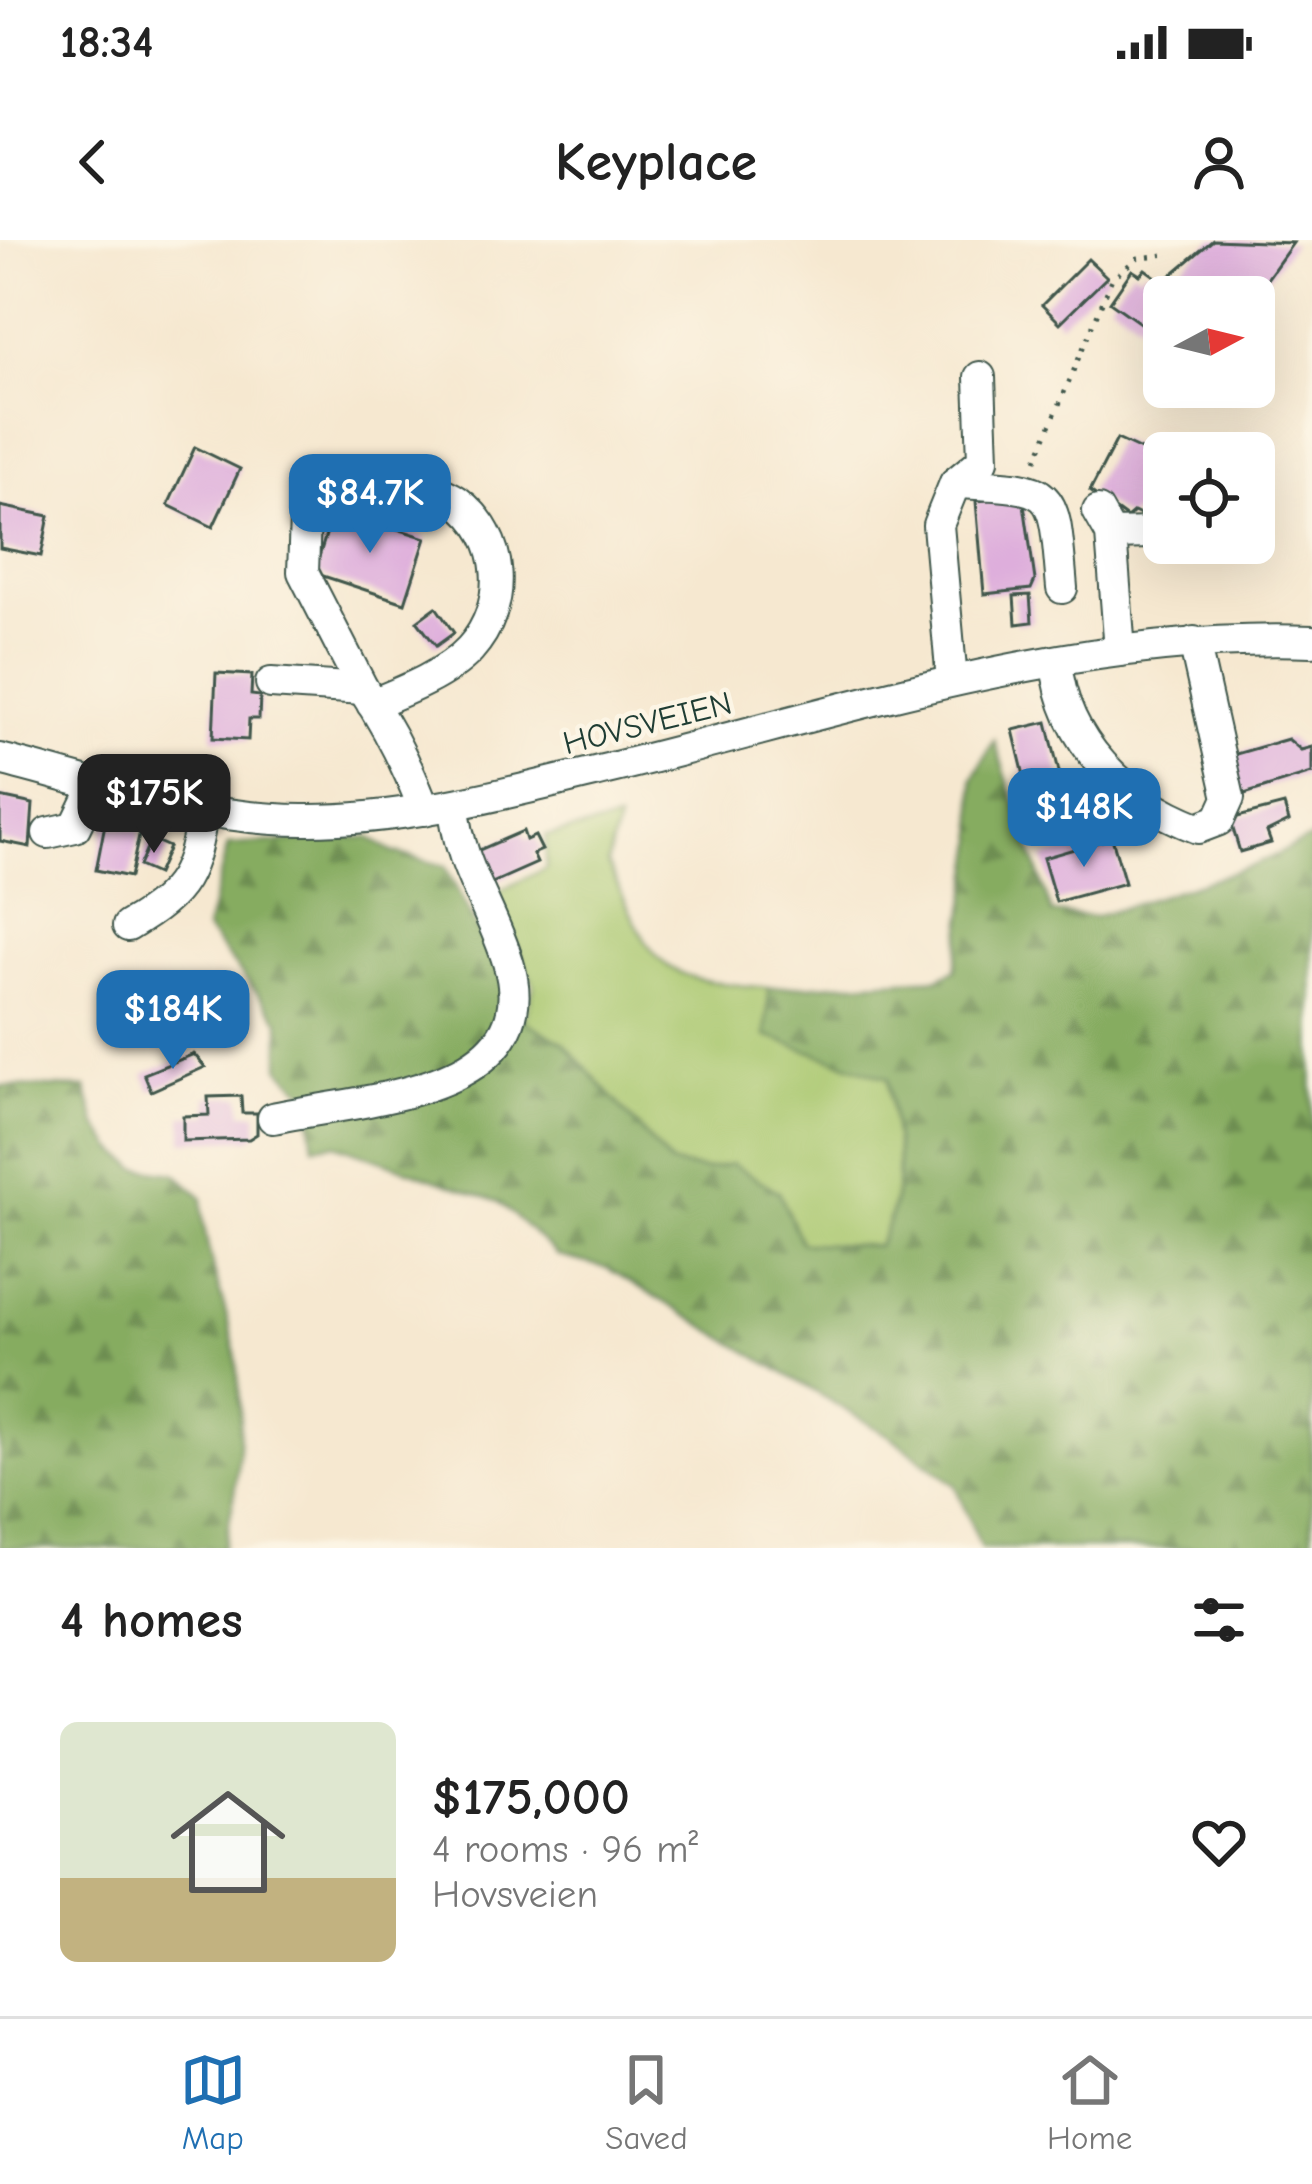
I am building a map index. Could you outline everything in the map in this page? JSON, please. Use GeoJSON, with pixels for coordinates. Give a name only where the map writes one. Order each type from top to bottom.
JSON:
{"type":"FeatureCollection","features":[{"type":"Feature","properties":{"kind":"street"},"geometry":{"type":"LineString","coordinates":[[952,681],[938,525],[955,483],[983,460],[980,377]]}},
{"type":"Feature","properties":{"kind":"street"},"geometry":{"type":"LineString","coordinates":[[271,683],[368,696],[466,653],[497,603],[499,574],[489,542],[455,500],[370,483],[328,487],[305,518],[303,572],[368,696],[439,807],[509,966],[512,992],[504,1030],[478,1063],[445,1084],[273,1118]]}},
{"type":"Feature","properties":{"kind":"street"},"geometry":{"type":"LineString","coordinates":[[955,483],[1022,486],[1043,493],[1055,510],[1062,588]]}},
{"type":"Feature","properties":{"kind":"street"},"geometry":{"type":"LineString","coordinates":[[1120,651],[1105,522],[1143,530]]}},
{"type":"Feature","properties":{"kind":"street","name":"HOVSVEIEN"},"geometry":{"type":"LineString","coordinates":[[0,759],[203,809],[303,820],[439,807],[952,681],[1056,662],[1194,642],[1312,640]]}},
{"type":"Feature","properties":{"kind":"street"},"geometry":{"type":"LineString","coordinates":[[1056,662],[1070,724],[1113,776],[1152,810],[1198,828],[1220,820],[1229,798],[1194,642]]}},
{"type":"Feature","properties":{"kind":"street"},"geometry":{"type":"LineString","coordinates":[[48,833],[75,827],[96,784]]}},
{"type":"Feature","properties":{"kind":"street"},"geometry":{"type":"LineString","coordinates":[[128,926],[182,887],[194,863],[203,809]]}},
{"type":"Feature","properties":{"kind":"path"},"geometry":{"type":"LineString","coordinates":[[1032,463],[1042,457],[1055,407],[1112,278],[1137,258],[1169,254]]}},
{"type":"Feature","properties":{"kind":"green space"},"geometry":{"type":"Polygon","coordinates":[[[994,740],[1052,913],[1095,917],[1252,866],[1312,838],[1312,1548],[981,1548],[955,1485],[893,1438],[607,1268],[558,1256],[499,1202],[335,1144],[314,1146],[307,1095],[280,1068],[280,1021],[206,930],[228,845],[369,837],[392,852],[445,866],[524,1021],[564,1043],[670,1164],[705,1170],[732,1164],[779,1192],[801,1243],[878,1246],[898,1182],[888,1078],[766,1036],[769,988],[938,978],[955,970],[976,842],[973,779],[994,740]]]}},
{"type":"Feature","properties":{"kind":"green space"},"geometry":{"type":"Polygon","coordinates":[[[618,821],[607,864],[637,926],[662,961],[699,979],[769,988],[767,1036],[888,1078],[897,1182],[878,1246],[801,1243],[779,1192],[732,1164],[705,1170],[671,1164],[564,1043],[524,1021],[534,985],[494,894],[546,868],[546,836],[618,821]]]}},
{"type":"Feature","properties":{"kind":"green space"},"geometry":{"type":"Polygon","coordinates":[[[0,1086],[86,1088],[96,1123],[114,1149],[137,1168],[175,1173],[202,1197],[206,1237],[235,1352],[240,1400],[236,1476],[223,1548],[0,1548],[0,1086]]]}},
{"type":"Feature","properties":{"kind":"building"},"geometry":{"type":"Polygon","coordinates":[[[1213,240],[1293,243],[1269,276],[1170,276],[1213,240]]]}},
{"type":"Feature","properties":{"kind":"building"},"geometry":{"type":"Polygon","coordinates":[[[1088,259],[1107,277],[1060,323],[1042,305],[1088,259]]]}},
{"type":"Feature","properties":{"kind":"building"},"geometry":{"type":"Polygon","coordinates":[[[1145,269],[1155,276],[1143,276],[1143,325],[1110,302],[1132,270],[1140,275],[1145,269]]]}},
{"type":"Feature","properties":{"kind":"building"},"geometry":{"type":"Polygon","coordinates":[[[1117,439],[1143,451],[1143,516],[1134,512],[1127,518],[1090,491],[1117,439]]]}},
{"type":"Feature","properties":{"kind":"building"},"geometry":{"type":"Polygon","coordinates":[[[195,447],[240,469],[213,527],[168,505],[195,447]]]}},
{"type":"Feature","properties":{"kind":"building"},"geometry":{"type":"Polygon","coordinates":[[[1023,497],[1035,580],[1031,589],[984,594],[976,501],[1023,497]]]}},
{"type":"Feature","properties":{"kind":"building"},"geometry":{"type":"Polygon","coordinates":[[[0,506],[49,516],[41,556],[0,548],[0,506]]]}},
{"type":"Feature","properties":{"kind":"building"},"geometry":{"type":"Polygon","coordinates":[[[334,509],[426,538],[405,603],[314,573],[334,509]]]}},
{"type":"Feature","properties":{"kind":"building"},"geometry":{"type":"Polygon","coordinates":[[[1030,595],[1032,622],[1016,624],[1014,596],[1030,595]]]}},
{"type":"Feature","properties":{"kind":"building"},"geometry":{"type":"Polygon","coordinates":[[[436,607],[454,633],[436,646],[417,621],[436,607]]]}},
{"type":"Feature","properties":{"kind":"building"},"geometry":{"type":"Polygon","coordinates":[[[216,673],[252,675],[251,695],[260,696],[259,719],[249,719],[248,740],[213,738],[216,673]]]}},
{"type":"Feature","properties":{"kind":"building"},"geometry":{"type":"Polygon","coordinates":[[[1047,722],[1070,817],[1036,825],[1013,730],[1047,722]]]}},
{"type":"Feature","properties":{"kind":"building"},"geometry":{"type":"Polygon","coordinates":[[[1288,739],[1301,750],[1312,747],[1312,773],[1241,795],[1229,756],[1288,739]]]}},
{"type":"Feature","properties":{"kind":"building"},"geometry":{"type":"Polygon","coordinates":[[[0,797],[33,804],[30,847],[0,841],[0,797]]]}},
{"type":"Feature","properties":{"kind":"building"},"geometry":{"type":"Polygon","coordinates":[[[1284,805],[1289,821],[1267,832],[1271,843],[1240,852],[1230,819],[1284,805]]]}},
{"type":"Feature","properties":{"kind":"building"},"geometry":{"type":"Polygon","coordinates":[[[105,824],[140,831],[130,877],[96,870],[105,824]]]}},
{"type":"Feature","properties":{"kind":"building"},"geometry":{"type":"Polygon","coordinates":[[[523,831],[526,840],[535,836],[542,850],[533,854],[537,863],[483,887],[468,855],[523,831]]]}},
{"type":"Feature","properties":{"kind":"building"},"geometry":{"type":"Polygon","coordinates":[[[1112,838],[1125,883],[1056,902],[1043,858],[1112,838]]]}},
{"type":"Feature","properties":{"kind":"building"},"geometry":{"type":"Polygon","coordinates":[[[151,839],[169,847],[157,874],[139,866],[151,839]]]}},
{"type":"Feature","properties":{"kind":"building"},"geometry":{"type":"Polygon","coordinates":[[[194,1054],[205,1067],[151,1091],[144,1074],[194,1054]]]}},
{"type":"Feature","properties":{"kind":"building"},"geometry":{"type":"Polygon","coordinates":[[[241,1096],[242,1113],[257,1113],[257,1134],[249,1139],[183,1141],[183,1116],[209,1115],[208,1097],[241,1096]]]}}]}
